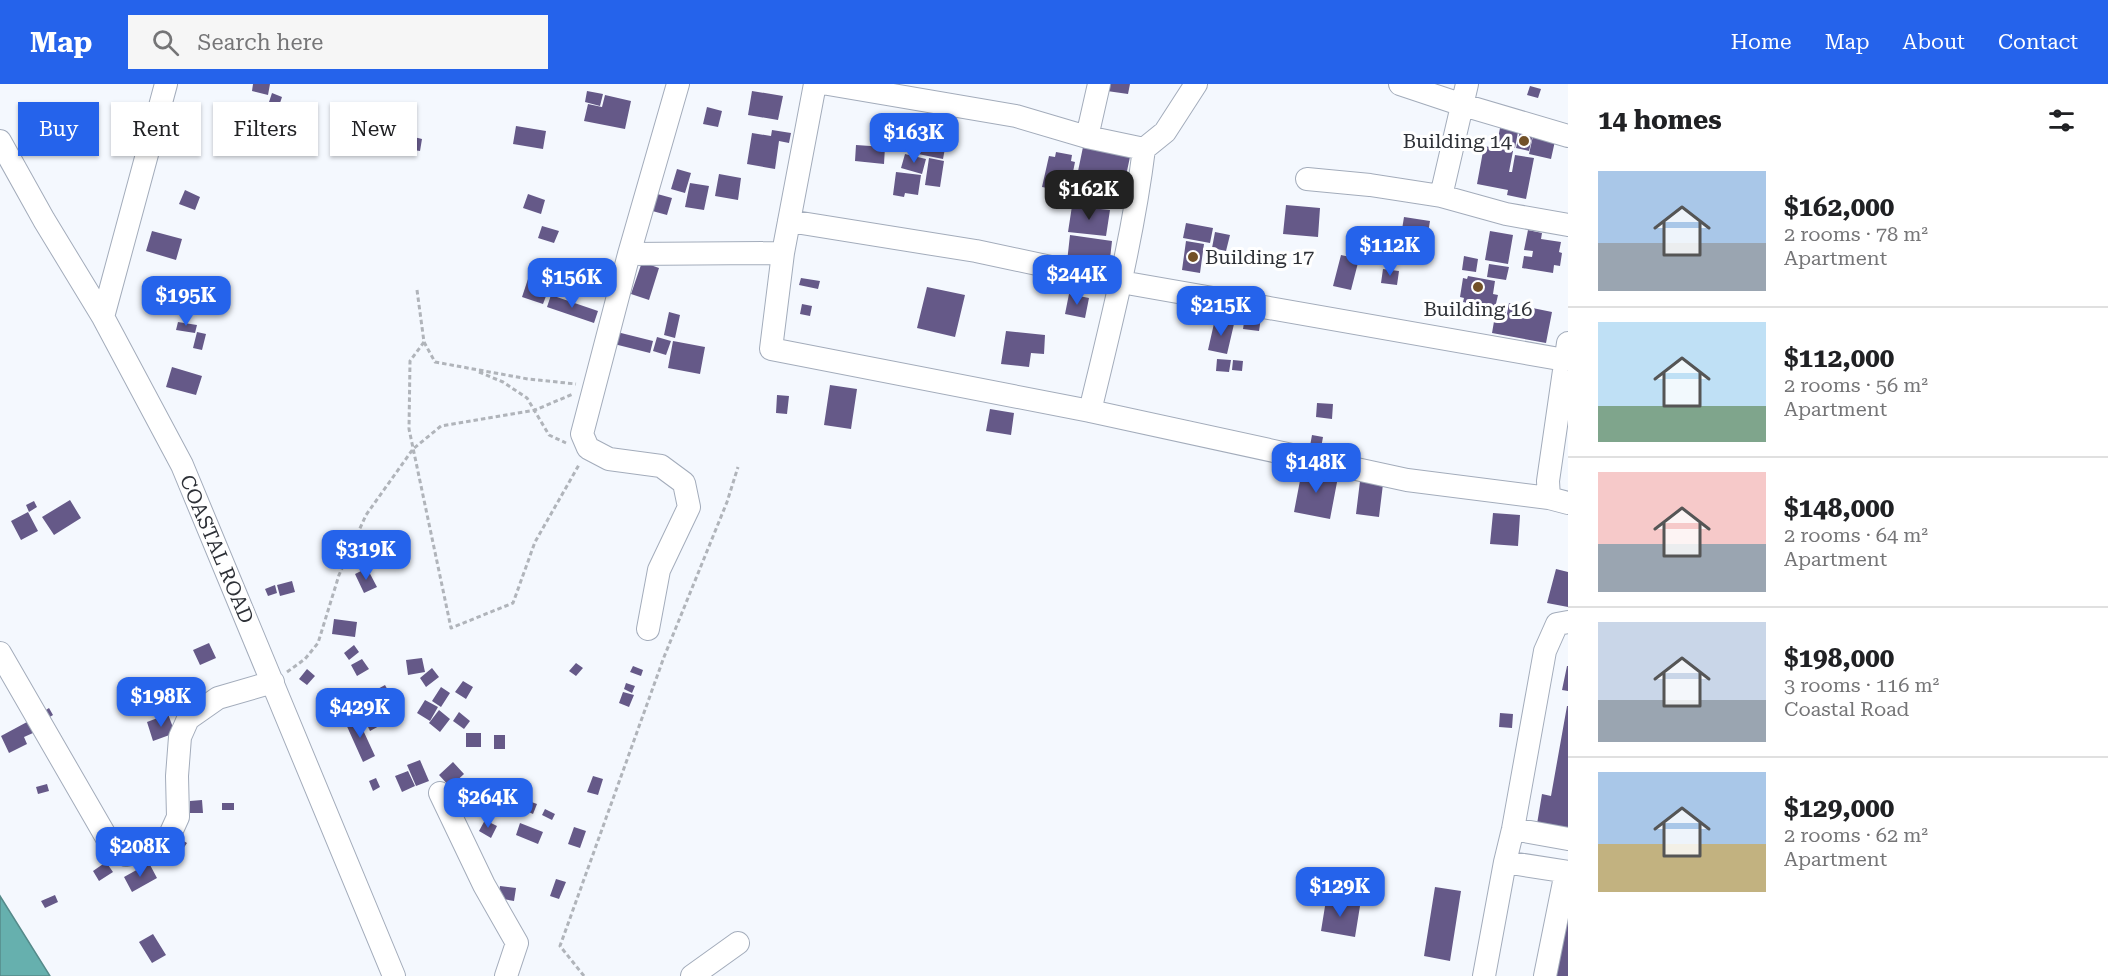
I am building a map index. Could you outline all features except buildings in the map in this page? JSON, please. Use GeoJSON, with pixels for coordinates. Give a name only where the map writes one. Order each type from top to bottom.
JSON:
{"type":"FeatureCollection","features":[{"type":"Feature","properties":{"kind":"street"},"geometry":{"type":"LineString","coordinates":[[103,317],[166,84]]}},
{"type":"Feature","properties":{"kind":"street"},"geometry":{"type":"LineString","coordinates":[[648,629],[659,570],[689,507],[684,483],[661,465],[609,459],[588,448],[582,434],[629,254],[678,84]]}},
{"type":"Feature","properties":{"kind":"street"},"geometry":{"type":"LineString","coordinates":[[815,84],[783,253],[771,349],[1090,411],[1407,480],[1558,501]]}},
{"type":"Feature","properties":{"kind":"street"},"geometry":{"type":"LineString","coordinates":[[828,84],[1016,116],[1087,137],[1144,149]]}},
{"type":"Feature","properties":{"kind":"street"},"geometry":{"type":"LineString","coordinates":[[1087,137],[1099,84]]}},
{"type":"Feature","properties":{"kind":"street"},"geometry":{"type":"LineString","coordinates":[[1090,411],[1121,282],[1138,197],[1144,149],[1165,132],[1196,84]]}},
{"type":"Feature","properties":{"kind":"street"},"geometry":{"type":"LineString","coordinates":[[1400,84],[1465,95],[1568,135]]}},
{"type":"Feature","properties":{"kind":"street"},"geometry":{"type":"LineString","coordinates":[[1441,196],[1465,95]]}},
{"type":"Feature","properties":{"kind":"street","name":"COASTAL ROAD"},"geometry":{"type":"LineString","coordinates":[[0,141],[44,220],[103,317],[182,465],[394,976]]}},
{"type":"Feature","properties":{"kind":"street"},"geometry":{"type":"LineString","coordinates":[[1306,179],[1370,185],[1441,196],[1506,214],[1568,225]]}},
{"type":"Feature","properties":{"kind":"street"},"geometry":{"type":"LineString","coordinates":[[789,221],[976,251],[1121,282],[1566,352],[1548,481],[1558,501]]}},
{"type":"Feature","properties":{"kind":"street"},"geometry":{"type":"LineString","coordinates":[[629,254],[783,253]]}},
{"type":"Feature","properties":{"kind":"street"},"geometry":{"type":"LineString","coordinates":[[1484,976],[1545,651],[1559,640],[1557,624],[1568,622]]}},
{"type":"Feature","properties":{"kind":"street"},"geometry":{"type":"LineString","coordinates":[[0,653],[112,847],[126,855],[143,851],[168,839],[178,817],[177,776],[180,736],[188,719],[218,698],[273,682]]}},
{"type":"Feature","properties":{"kind":"street"},"geometry":{"type":"LineString","coordinates":[[440,793],[484,885],[517,943],[506,976]]}},
{"type":"Feature","properties":{"kind":"street"},"geometry":{"type":"LineString","coordinates":[[1513,829],[1568,839]]}},
{"type":"Feature","properties":{"kind":"street"},"geometry":{"type":"LineString","coordinates":[[1505,862],[1567,872],[1564,905],[1545,976]]}},
{"type":"Feature","properties":{"kind":"street"},"geometry":{"type":"LineString","coordinates":[[692,976],[738,943]]}},
{"type":"Feature","properties":{"kind":"path"},"geometry":{"type":"LineString","coordinates":[[417,290],[424,342],[435,362],[528,379],[594,386]]}},
{"type":"Feature","properties":{"kind":"path"},"geometry":{"type":"LineString","coordinates":[[424,342],[410,361],[409,429],[451,628],[513,603],[535,542],[588,448],[567,444],[549,435],[527,398],[475,370]]}},
{"type":"Feature","properties":{"kind":"path"},"geometry":{"type":"LineString","coordinates":[[273,682],[305,660],[318,643],[339,575],[366,515],[413,449],[441,426],[535,410],[594,386]]}},
{"type":"Feature","properties":{"kind":"path"},"geometry":{"type":"LineString","coordinates":[[584,976],[560,946],[664,657],[727,502],[738,467]]}},
{"type":"Feature","properties":{"kind":"water"},"geometry":{"type":"Polygon","coordinates":[[[0,896],[50,976],[0,976],[0,896]]]}},
{"type":"Feature","properties":{"kind":"place","name":"Building 14"},"geometry":{"type":"Point","coordinates":[1524,141]}},
{"type":"Feature","properties":{"kind":"place","name":"Building 17"},"geometry":{"type":"Point","coordinates":[1193,257]}},
{"type":"Feature","properties":{"kind":"place","name":"Building 16"},"geometry":{"type":"Point","coordinates":[1478,287]}}]}
